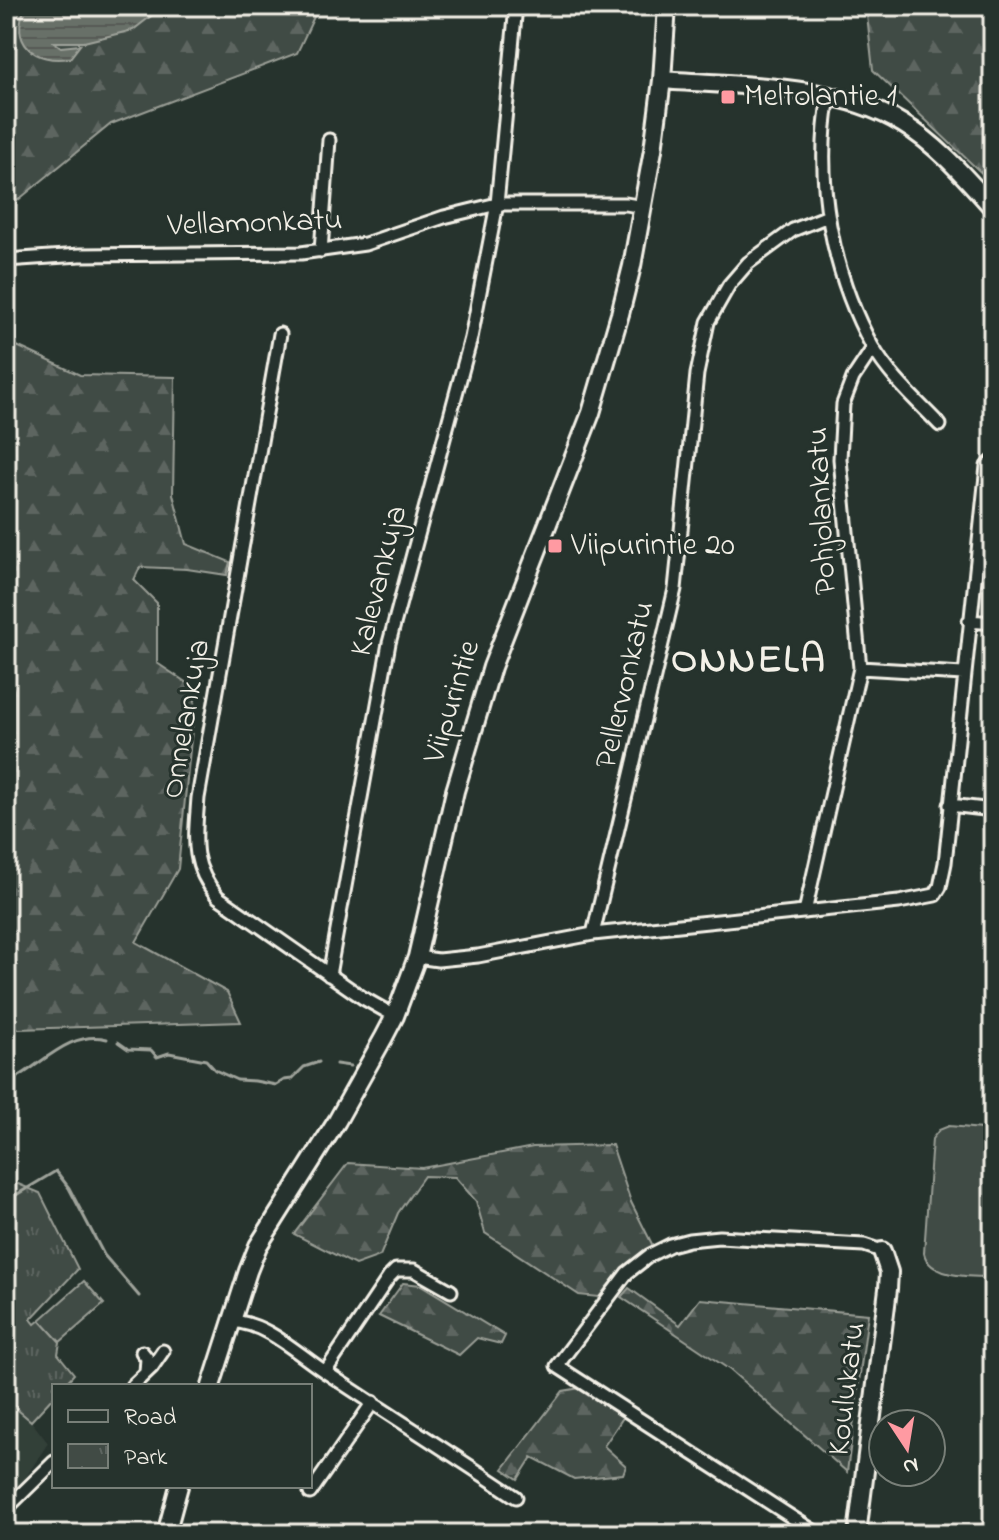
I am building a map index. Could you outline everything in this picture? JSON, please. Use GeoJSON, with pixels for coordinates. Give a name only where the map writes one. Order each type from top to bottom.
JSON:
{"type":"FeatureCollection","features":[{"type":"Feature","properties":{"kind":"main road","name":"Viipurintie"},"geometry":{"type":"LineString","coordinates":[[212,1384],[258,1246],[337,1121],[395,1016],[417,957],[455,791],[492,667],[591,413],[620,314],[643,207],[662,80],[667,6]]}},
{"type":"Feature","properties":{"kind":"main road"},"geometry":{"type":"LineString","coordinates":[[662,80],[777,89],[862,105],[904,124],[944,156],[993,208]]}},
{"type":"Feature","properties":{"kind":"main road","name":"Koulukatu"},"geometry":{"type":"LineString","coordinates":[[857,1534],[888,1289],[887,1261],[882,1251]]}},
{"type":"Feature","properties":{"kind":"main road"},"geometry":{"type":"LineString","coordinates":[[166,1534],[178,1488]]}},
{"type":"Feature","properties":{"kind":"street","name":"Kalevankuja"},"geometry":{"type":"LineString","coordinates":[[329,975],[389,643],[471,338],[497,204],[516,6]]}},
{"type":"Feature","properties":{"kind":"street"},"geometry":{"type":"LineString","coordinates":[[829,97],[824,133],[828,216],[848,296],[873,348],[902,385],[940,425]]}},
{"type":"Feature","properties":{"kind":"street"},"geometry":{"type":"LineString","coordinates":[[321,251],[329,140]]}},
{"type":"Feature","properties":{"kind":"street","name":"Vellamonkatu"},"geometry":{"type":"LineString","coordinates":[[6,260],[80,255],[321,251],[365,244],[444,217],[497,204],[626,204],[643,207]]}},
{"type":"Feature","properties":{"kind":"street","name":"Pellervonkatu"},"geometry":{"type":"LineString","coordinates":[[593,934],[675,589],[697,374],[708,322],[729,285],[748,263],[793,230],[828,216]]}},
{"type":"Feature","properties":{"kind":"street","name":"Onnelankuja"},"geometry":{"type":"LineString","coordinates":[[280,334],[198,798],[195,846],[198,864],[205,881],[218,897],[378,1008],[395,1016]]}},
{"type":"Feature","properties":{"kind":"street","name":"Pohjolankatu"},"geometry":{"type":"LineString","coordinates":[[805,912],[860,668],[840,459],[843,404],[853,378],[873,348]]}},
{"type":"Feature","properties":{"kind":"street"},"geometry":{"type":"LineString","coordinates":[[417,957],[438,960],[478,956],[593,934],[925,899],[935,895],[945,863],[987,466],[993,461]]}},
{"type":"Feature","properties":{"kind":"street"},"geometry":{"type":"LineString","coordinates":[[969,621],[993,623]]}},
{"type":"Feature","properties":{"kind":"street"},"geometry":{"type":"LineString","coordinates":[[860,668],[963,674]]}},
{"type":"Feature","properties":{"kind":"street"},"geometry":{"type":"LineString","coordinates":[[950,805],[993,810]]}},
{"type":"Feature","properties":{"kind":"street"},"geometry":{"type":"LineString","coordinates":[[818,1534],[557,1366],[627,1273],[650,1255],[670,1245],[719,1237],[864,1245],[882,1251]]}},
{"type":"Feature","properties":{"kind":"street"},"geometry":{"type":"LineString","coordinates":[[325,1372],[396,1270],[414,1270],[451,1291]]}},
{"type":"Feature","properties":{"kind":"street"},"geometry":{"type":"LineString","coordinates":[[232,1321],[252,1324],[277,1337],[516,1497]]}},
{"type":"Feature","properties":{"kind":"street"},"geometry":{"type":"LineString","coordinates":[[134,1384],[163,1351]]}},
{"type":"Feature","properties":{"kind":"street"},"geometry":{"type":"LineString","coordinates":[[142,1352],[147,1358],[146,1373]]}},
{"type":"Feature","properties":{"kind":"street"},"geometry":{"type":"LineString","coordinates":[[310,1493],[373,1402]]}},
{"type":"Feature","properties":{"kind":"street"},"geometry":{"type":"LineString","coordinates":[[6,1509],[52,1464]]}},
{"type":"Feature","properties":{"kind":"shaded area"},"geometry":{"type":"Polygon","coordinates":[[[26,6],[164,6],[133,30],[84,42],[54,42],[61,47],[80,45],[70,58],[57,59],[36,54],[23,40],[20,30],[26,6]]]}},
{"type":"Feature","properties":{"kind":"shaded area"},"geometry":{"type":"Polygon","coordinates":[[[6,1400],[31,1421],[48,1443],[6,1508],[6,1400]]]}},
{"type":"Feature","properties":{"kind":"green space"},"geometry":{"type":"Polygon","coordinates":[[[319,6],[297,53],[111,124],[6,210],[6,8],[319,6]]]}},
{"type":"Feature","properties":{"kind":"green space"},"geometry":{"type":"Polygon","coordinates":[[[866,6],[993,6],[993,184],[873,70],[866,6]]]}},
{"type":"Feature","properties":{"kind":"green space"},"geometry":{"type":"Polygon","coordinates":[[[6,341],[80,375],[175,377],[173,494],[186,544],[230,562],[227,575],[140,567],[134,580],[157,603],[157,663],[196,689],[178,869],[136,942],[227,992],[241,1022],[19,1029],[6,1024],[6,844],[13,800],[14,690],[6,660],[6,341]]]}},
{"type":"Feature","properties":{"kind":"green space"},"geometry":{"type":"Polygon","coordinates":[[[949,1126],[993,1130],[993,1277],[942,1272],[928,1261],[924,1253],[932,1139],[939,1130],[949,1126]]]}},
{"type":"Feature","properties":{"kind":"green space"},"geometry":{"type":"Polygon","coordinates":[[[612,1145],[631,1202],[654,1248],[624,1269],[599,1297],[579,1295],[485,1233],[476,1201],[455,1177],[424,1176],[398,1213],[380,1256],[355,1265],[294,1234],[348,1163],[422,1168],[533,1147],[612,1145]]]}},
{"type":"Feature","properties":{"kind":"green space"},"geometry":{"type":"Polygon","coordinates":[[[6,1179],[40,1193],[78,1269],[31,1319],[35,1324],[40,1320],[60,1342],[58,1354],[74,1374],[65,1384],[52,1384],[52,1398],[31,1421],[6,1400],[6,1179]]]}},
{"type":"Feature","properties":{"kind":"green space"},"geometry":{"type":"Polygon","coordinates":[[[84,1281],[104,1304],[60,1342],[40,1320],[84,1281]]]}},
{"type":"Feature","properties":{"kind":"green space"},"geometry":{"type":"Polygon","coordinates":[[[403,1283],[421,1285],[505,1336],[501,1344],[477,1338],[459,1355],[379,1316],[403,1283]]]}},
{"type":"Feature","properties":{"kind":"green space"},"geometry":{"type":"Polygon","coordinates":[[[629,1288],[680,1325],[700,1299],[868,1314],[847,1472],[730,1370],[621,1297],[629,1288]]]}},
{"type":"Feature","properties":{"kind":"green space"},"geometry":{"type":"Polygon","coordinates":[[[580,1388],[624,1416],[604,1446],[626,1466],[623,1474],[574,1479],[532,1457],[518,1479],[503,1469],[563,1391],[580,1388]]]}},
{"type":"Feature","properties":{"kind":"waterway"},"geometry":{"type":"LineString","coordinates":[[11,1081],[68,1044],[93,1038],[107,1039]]}},
{"type":"Feature","properties":{"kind":"waterway"},"geometry":{"type":"LineString","coordinates":[[118,1042],[128,1049],[151,1050],[157,1057],[169,1053],[206,1060],[215,1070],[237,1080],[276,1085],[292,1079],[304,1067],[319,1062]]}},
{"type":"Feature","properties":{"kind":"waterway"},"geometry":{"type":"LineString","coordinates":[[336,1064],[350,1066]]}},
{"type":"Feature","properties":{"kind":"waterway"},"geometry":{"type":"LineString","coordinates":[[6,1201],[56,1171],[69,1188],[104,1255],[139,1296]]}},
{"type":"Feature","properties":{"kind":"place","name":"Meltolantie 1"},"geometry":{"type":"Point","coordinates":[728,97]}},
{"type":"Feature","properties":{"kind":"place","name":"Viipurintie 20"},"geometry":{"type":"Point","coordinates":[555,546]}},
{"type":"Feature","properties":{"kind":"district","name":"ONNELA"},"geometry":{"type":"Point","coordinates":[749,661]}}]}
